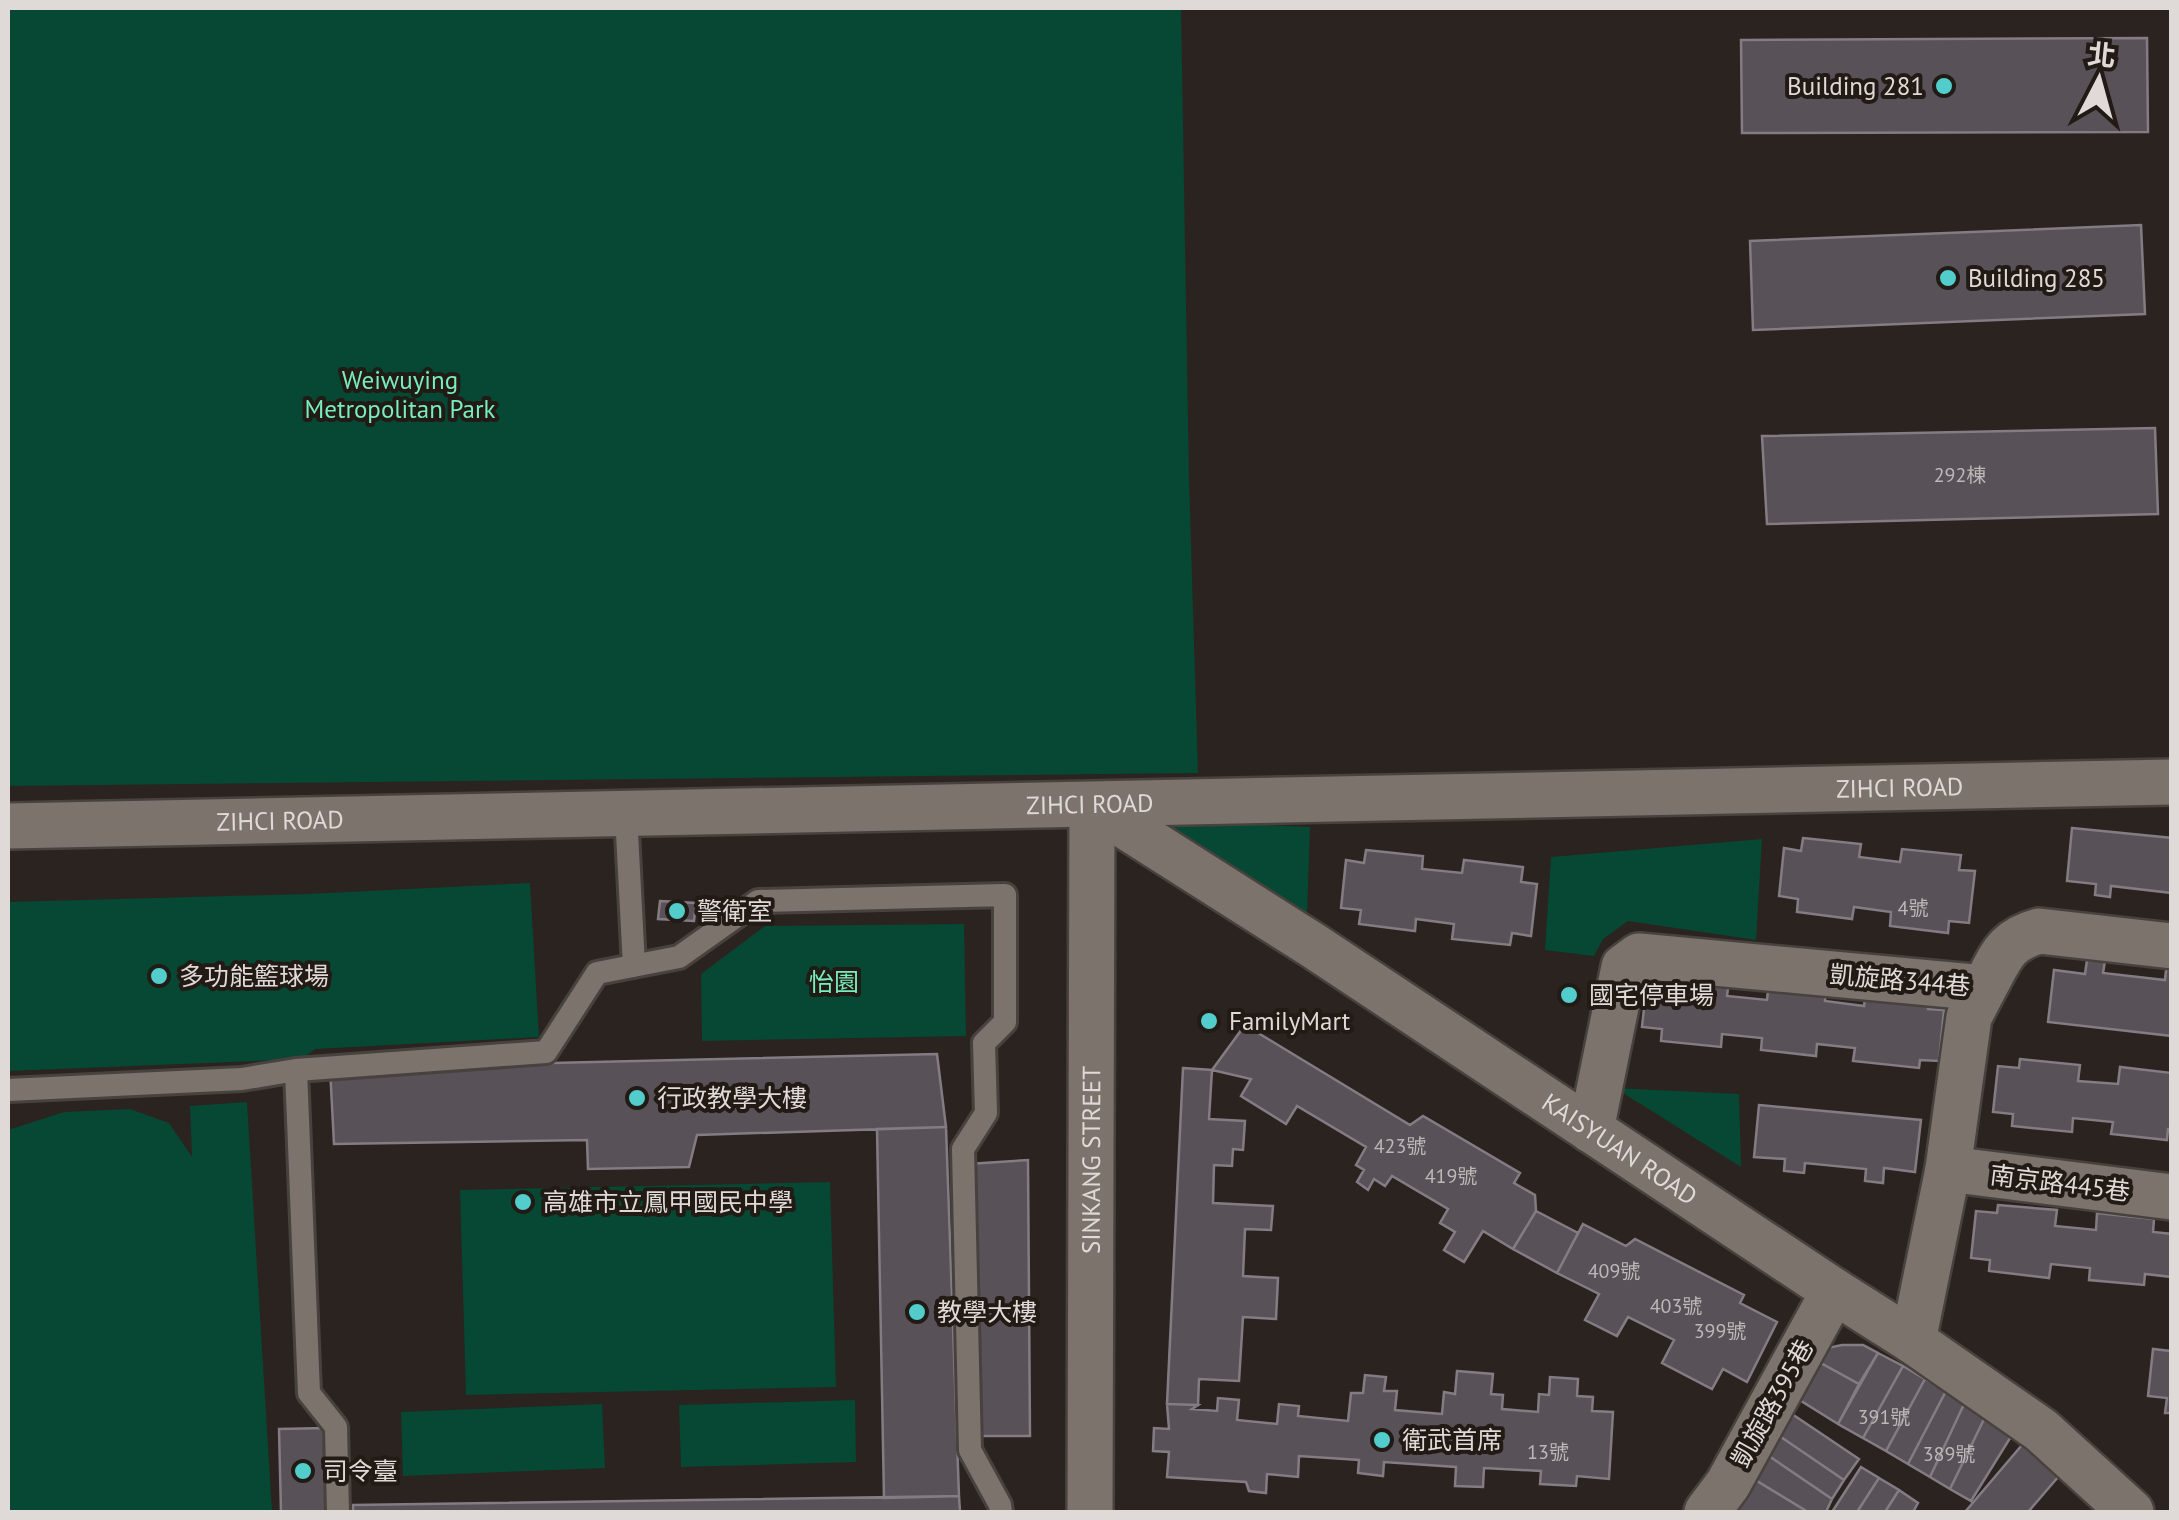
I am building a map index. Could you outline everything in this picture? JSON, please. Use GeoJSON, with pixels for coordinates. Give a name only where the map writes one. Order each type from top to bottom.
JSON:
{"type":"FeatureCollection","features":[{"type":"Feature","properties":{"kind":"street","name":"ZIHCI ROAD"},"geometry":{"type":"LineString","coordinates":[[8,826],[2172,782]]}},
{"type":"Feature","properties":{"kind":"street","name":"KAISYUAN ROAD"},"geometry":{"type":"LineString","coordinates":[[1092,805],[1913,1341],[2041,1430],[2115,1498],[2153,1512]]}},
{"type":"Feature","properties":{"kind":"street","name":"SINKANG STREET"},"geometry":{"type":"LineString","coordinates":[[1090,1512],[1092,805]]}},
{"type":"Feature","properties":{"kind":"street"},"geometry":{"type":"LineString","coordinates":[[1984,988],[2004,952],[2018,937],[2039,931],[2172,946]]}},
{"type":"Feature","properties":{"kind":"street","name":"凱旋路344巷"},"geometry":{"type":"LineString","coordinates":[[1591,1130],[1624,967],[1639,956],[1984,988],[1969,1017],[1948,1169],[1913,1341]]}},
{"type":"Feature","properties":{"kind":"street","name":"南京路445巷"},"geometry":{"type":"LineString","coordinates":[[1948,1169],[2172,1198]]}},
{"type":"Feature","properties":{"kind":"street","name":"凱旋路395巷"},"geometry":{"type":"LineString","coordinates":[[1711,1511],[1834,1291]]}},
{"type":"Feature","properties":{"kind":"lane"},"geometry":{"type":"LineString","coordinates":[[626,814],[634,966]]}},
{"type":"Feature","properties":{"kind":"lane"},"geometry":{"type":"LineString","coordinates":[[8,1090],[242,1079],[296,1070],[546,1052],[598,973],[679,957],[758,901],[1005,895],[1005,1022],[984,1043],[986,1113],[964,1149],[970,1450],[1000,1505],[1000,1512]]}},
{"type":"Feature","properties":{"kind":"lane"},"geometry":{"type":"LineString","coordinates":[[296,1070],[310,1393],[336,1427],[338,1512]]}},
{"type":"Feature","properties":{"kind":"green space","name":"Weiwuying Metropolitan Park"},"geometry":{"type":"Polygon","coordinates":[[[8,8],[1181,8],[1198,773],[8,786],[8,8]]]}},
{"type":"Feature","properties":{"kind":"green space"},"geometry":{"type":"Polygon","coordinates":[[[1149,820],[1310,827],[1307,918],[1149,820]]]}},
{"type":"Feature","properties":{"kind":"green space"},"geometry":{"type":"Polygon","coordinates":[[[1762,839],[1756,940],[1628,921],[1603,939],[1594,956],[1545,950],[1551,857],[1762,839]]]}},
{"type":"Feature","properties":{"kind":"green space"},"geometry":{"type":"Polygon","coordinates":[[[530,883],[539,1037],[315,1049],[302,1059],[8,1071],[8,902],[530,883]]]}},
{"type":"Feature","properties":{"kind":"green space","name":"怡園"},"geometry":{"type":"Polygon","coordinates":[[[964,924],[966,1036],[702,1041],[701,974],[765,926],[964,924]]]}},
{"type":"Feature","properties":{"kind":"green space"},"geometry":{"type":"Polygon","coordinates":[[[1615,1088],[1739,1094],[1741,1167],[1615,1088]]]}},
{"type":"Feature","properties":{"kind":"green space"},"geometry":{"type":"Polygon","coordinates":[[[247,1102],[272,1512],[8,1512],[8,1130],[64,1112],[130,1109],[169,1123],[192,1157],[190,1106],[247,1102]]]}},
{"type":"Feature","properties":{"kind":"green space"},"geometry":{"type":"Polygon","coordinates":[[[830,1182],[836,1387],[466,1395],[460,1190],[830,1182]]]}},
{"type":"Feature","properties":{"kind":"green space"},"geometry":{"type":"Polygon","coordinates":[[[855,1400],[856,1462],[681,1467],[679,1405],[855,1400]]]}},
{"type":"Feature","properties":{"kind":"green space"},"geometry":{"type":"Polygon","coordinates":[[[602,1404],[605,1468],[403,1476],[401,1412],[602,1404]]]}},
{"type":"Feature","properties":{"kind":"building","name":"Building 281"},"geometry":{"type":"Polygon","coordinates":[[[2147,38],[2148,132],[1742,133],[1741,40],[2147,38]]]}},
{"type":"Feature","properties":{"kind":"building","name":"Building 285"},"geometry":{"type":"Polygon","coordinates":[[[2141,225],[2145,314],[1753,330],[1750,241],[2141,225]]]}},
{"type":"Feature","properties":{"kind":"building"},"geometry":{"type":"Polygon","coordinates":[[[2155,428],[2158,514],[1767,524],[1762,436],[2155,428]]]}},
{"type":"Feature","properties":{"kind":"building"},"geometry":{"type":"Polygon","coordinates":[[[2072,828],[2172,838],[2172,893],[2111,886],[2110,897],[2095,895],[2096,884],[2067,881],[2072,828]]]}},
{"type":"Feature","properties":{"kind":"building"},"geometry":{"type":"Polygon","coordinates":[[[1803,838],[1861,844],[1859,857],[1900,862],[1902,849],[1961,855],[1959,870],[1975,871],[1969,923],[1949,921],[1948,933],[1890,926],[1891,912],[1854,907],[1852,919],[1797,912],[1798,899],[1779,896],[1784,848],[1801,851],[1803,838]]]}},
{"type":"Feature","properties":{"kind":"building"},"geometry":{"type":"Polygon","coordinates":[[[1366,850],[1423,856],[1422,869],[1462,873],[1464,860],[1523,867],[1521,882],[1537,884],[1531,936],[1512,933],[1510,945],[1452,939],[1454,924],[1416,919],[1415,931],[1359,924],[1361,910],[1341,908],[1346,860],[1364,863],[1366,850]]]}},
{"type":"Feature","properties":{"kind":"building","name":"警衛室"},"geometry":{"type":"Polygon","coordinates":[[[660,901],[696,903],[694,921],[658,919],[660,901]]]}},
{"type":"Feature","properties":{"kind":"building"},"geometry":{"type":"Polygon","coordinates":[[[2087,960],[2105,961],[2103,973],[2165,980],[2166,970],[2172,970],[2172,1036],[2048,1022],[2054,970],[2085,974],[2087,960]]]}},
{"type":"Feature","properties":{"kind":"building"},"geometry":{"type":"Polygon","coordinates":[[[1669,975],[1729,980],[1727,996],[1767,1000],[1769,982],[1826,988],[1825,1001],[1864,1006],[1866,990],[1929,996],[1928,1009],[1944,1010],[1939,1061],[1920,1060],[1919,1068],[1853,1061],[1855,1048],[1817,1044],[1816,1056],[1761,1050],[1762,1038],[1722,1034],[1721,1047],[1661,1041],[1662,1029],[1642,1027],[1647,981],[1668,983],[1669,975]]]}},
{"type":"Feature","properties":{"kind":"building"},"geometry":{"type":"Polygon","coordinates":[[[1245,1025],[1410,1125],[1423,1116],[1520,1173],[1514,1183],[1535,1195],[1536,1211],[1513,1249],[1483,1231],[1464,1262],[1444,1250],[1455,1232],[1440,1223],[1448,1209],[1392,1176],[1385,1186],[1374,1179],[1368,1190],[1357,1182],[1364,1170],[1356,1165],[1366,1147],[1297,1106],[1286,1124],[1241,1096],[1251,1079],[1212,1070],[1245,1025]]]}},
{"type":"Feature","properties":{"kind":"building","name":"行政教學大樓"},"geometry":{"type":"Polygon","coordinates":[[[937,1054],[946,1127],[697,1135],[689,1167],[588,1169],[587,1140],[334,1144],[330,1068],[937,1054]]]}},
{"type":"Feature","properties":{"kind":"building"},"geometry":{"type":"Polygon","coordinates":[[[2020,1059],[2080,1065],[2078,1081],[2118,1084],[2120,1067],[2172,1073],[2172,1129],[2168,1129],[2167,1140],[2111,1134],[2113,1122],[2073,1118],[2072,1132],[2012,1126],[2013,1114],[1993,1112],[1998,1066],[2019,1068],[2020,1059]]]}},
{"type":"Feature","properties":{"kind":"building"},"geometry":{"type":"Polygon","coordinates":[[[1183,1068],[1212,1070],[1209,1119],[1245,1121],[1243,1150],[1233,1149],[1232,1166],[1214,1165],[1213,1203],[1273,1206],[1271,1230],[1245,1229],[1243,1276],[1278,1278],[1276,1319],[1243,1317],[1239,1381],[1199,1379],[1198,1405],[1167,1404],[1183,1068]]]}},
{"type":"Feature","properties":{"kind":"building"},"geometry":{"type":"Polygon","coordinates":[[[1759,1105],[1921,1120],[1915,1172],[1884,1168],[1883,1183],[1865,1181],[1866,1169],[1805,1163],[1804,1173],[1784,1171],[1785,1159],[1754,1157],[1759,1105]]]}},
{"type":"Feature","properties":{"kind":"building","name":"教學大樓"},"geometry":{"type":"Polygon","coordinates":[[[946,1127],[959,1496],[884,1498],[877,1129],[946,1127]]]}},
{"type":"Feature","properties":{"kind":"building"},"geometry":{"type":"Polygon","coordinates":[[[1028,1160],[1030,1436],[980,1436],[968,1164],[1028,1160]]]}},
{"type":"Feature","properties":{"kind":"building"},"geometry":{"type":"Polygon","coordinates":[[[1998,1205],[2057,1210],[2055,1226],[2096,1230],[2097,1213],[2154,1219],[2153,1232],[2172,1234],[2172,1277],[2145,1274],[2144,1285],[2089,1280],[2090,1268],[2051,1264],[2049,1278],[1989,1271],[1990,1260],[1971,1258],[1976,1211],[1997,1213],[1998,1205]]]}},
{"type":"Feature","properties":{"kind":"building"},"geometry":{"type":"Polygon","coordinates":[[[1536,1211],[1578,1233],[1557,1273],[1513,1249],[1536,1211]]]}},
{"type":"Feature","properties":{"kind":"building"},"geometry":{"type":"Polygon","coordinates":[[[1583,1224],[1626,1246],[1635,1239],[1744,1295],[1740,1303],[1777,1322],[1747,1382],[1723,1369],[1712,1389],[1662,1363],[1674,1340],[1628,1317],[1617,1336],[1585,1320],[1599,1294],[1557,1273],[1583,1224]]]}},
{"type":"Feature","properties":{"kind":"building"},"geometry":{"type":"Polygon","coordinates":[[[2172,1341],[2172,1413],[2165,1413],[2167,1398],[2148,1396],[2153,1349],[2171,1351],[2172,1341]]]}},
{"type":"Feature","properties":{"kind":"building"},"geometry":{"type":"Polygon","coordinates":[[[1863,1345],[1878,1353],[1859,1384],[1819,1362],[1827,1348],[1863,1345]]]}},
{"type":"Feature","properties":{"kind":"building"},"geometry":{"type":"Polygon","coordinates":[[[1878,1353],[1903,1366],[1863,1438],[1838,1424],[1878,1353]]]}},
{"type":"Feature","properties":{"kind":"building"},"geometry":{"type":"Polygon","coordinates":[[[1819,1362],[1859,1384],[1838,1424],[1798,1399],[1819,1362]]]}},
{"type":"Feature","properties":{"kind":"building"},"geometry":{"type":"Polygon","coordinates":[[[1903,1366],[1925,1379],[1886,1451],[1863,1438],[1903,1366]]]}},
{"type":"Feature","properties":{"kind":"building","name":"衛武首席"},"geometry":{"type":"Polygon","coordinates":[[[1457,1371],[1493,1374],[1491,1394],[1503,1395],[1502,1409],[1538,1412],[1539,1394],[1549,1395],[1550,1377],[1578,1379],[1577,1396],[1593,1397],[1592,1411],[1613,1412],[1609,1479],[1577,1476],[1576,1486],[1540,1484],[1541,1471],[1484,1468],[1483,1487],[1455,1486],[1456,1467],[1384,1462],[1383,1476],[1358,1473],[1359,1460],[1299,1456],[1298,1477],[1267,1474],[1266,1493],[1249,1491],[1246,1482],[1167,1477],[1169,1452],[1153,1451],[1154,1428],[1169,1429],[1167,1404],[1198,1405],[1192,1409],[1217,1411],[1218,1398],[1239,1400],[1237,1420],[1277,1424],[1279,1404],[1299,1406],[1298,1416],[1348,1421],[1351,1393],[1363,1393],[1365,1375],[1386,1377],[1384,1391],[1397,1391],[1395,1410],[1442,1414],[1444,1392],[1455,1394],[1457,1371]]]}},
{"type":"Feature","properties":{"kind":"building"},"geometry":{"type":"Polygon","coordinates":[[[1925,1379],[1946,1391],[1908,1464],[1886,1451],[1925,1379]]]}},
{"type":"Feature","properties":{"kind":"building"},"geometry":{"type":"Polygon","coordinates":[[[1946,1391],[1965,1402],[1930,1477],[1908,1464],[1946,1391]]]}},
{"type":"Feature","properties":{"kind":"building"},"geometry":{"type":"Polygon","coordinates":[[[1965,1402],[1987,1413],[1950,1489],[1930,1477],[1965,1402]]]}},
{"type":"Feature","properties":{"kind":"building"},"geometry":{"type":"Polygon","coordinates":[[[1786,1410],[1859,1459],[1844,1480],[1772,1431],[1786,1410]]]}},
{"type":"Feature","properties":{"kind":"building"},"geometry":{"type":"Polygon","coordinates":[[[1987,1413],[2012,1435],[1971,1501],[1950,1489],[1987,1413]]]}},
{"type":"Feature","properties":{"kind":"building","name":"司令臺"},"geometry":{"type":"Polygon","coordinates":[[[325,1428],[327,1512],[281,1512],[279,1429],[325,1428]]]}},
{"type":"Feature","properties":{"kind":"building"},"geometry":{"type":"Polygon","coordinates":[[[1772,1431],[1844,1480],[1832,1499],[1760,1450],[1772,1431]]]}},
{"type":"Feature","properties":{"kind":"building"},"geometry":{"type":"Polygon","coordinates":[[[2022,1445],[2059,1476],[2028,1512],[1965,1512],[2022,1445]]]}},
{"type":"Feature","properties":{"kind":"building"},"geometry":{"type":"Polygon","coordinates":[[[1760,1450],[1832,1499],[1826,1512],[1808,1512],[1744,1473],[1760,1450]]]}},
{"type":"Feature","properties":{"kind":"building"},"geometry":{"type":"Polygon","coordinates":[[[1861,1467],[1879,1478],[1857,1512],[1832,1512],[1861,1467]]]}},
{"type":"Feature","properties":{"kind":"building"},"geometry":{"type":"Polygon","coordinates":[[[1744,1473],[1808,1512],[1733,1512],[1744,1473]]]}},
{"type":"Feature","properties":{"kind":"building"},"geometry":{"type":"Polygon","coordinates":[[[1879,1478],[1899,1490],[1885,1512],[1857,1512],[1879,1478]]]}},
{"type":"Feature","properties":{"kind":"building"},"geometry":{"type":"Polygon","coordinates":[[[1899,1490],[1918,1503],[1913,1512],[1885,1512],[1899,1490]]]}},
{"type":"Feature","properties":{"kind":"building"},"geometry":{"type":"Polygon","coordinates":[[[959,1496],[960,1512],[353,1512],[353,1505],[959,1496]]]}},
{"type":"Feature","properties":{"kind":"place","name":"Building 281"},"geometry":{"type":"Point","coordinates":[1944,86]}},
{"type":"Feature","properties":{"kind":"place","name":"Building 285"},"geometry":{"type":"Point","coordinates":[1948,278]}},
{"type":"Feature","properties":{"kind":"place","name":"警衛室"},"geometry":{"type":"Point","coordinates":[677,911]}},
{"type":"Feature","properties":{"kind":"place","name":"多功能籃球場"},"geometry":{"type":"Point","coordinates":[159,976]}},
{"type":"Feature","properties":{"kind":"place","name":"國宅停車場"},"geometry":{"type":"Point","coordinates":[1569,995]}},
{"type":"Feature","properties":{"kind":"place","name":"FamilyMart"},"geometry":{"type":"Point","coordinates":[1209,1021]}},
{"type":"Feature","properties":{"kind":"place","name":"行政教學大樓"},"geometry":{"type":"Point","coordinates":[637,1098]}},
{"type":"Feature","properties":{"kind":"place","name":"高雄市立鳳甲國民中學"},"geometry":{"type":"Point","coordinates":[523,1202]}},
{"type":"Feature","properties":{"kind":"place","name":"教學大樓"},"geometry":{"type":"Point","coordinates":[917,1312]}},
{"type":"Feature","properties":{"kind":"place","name":"衛武首席"},"geometry":{"type":"Point","coordinates":[1382,1440]}},
{"type":"Feature","properties":{"kind":"place","name":"司令臺"},"geometry":{"type":"Point","coordinates":[303,1471]}}]}
